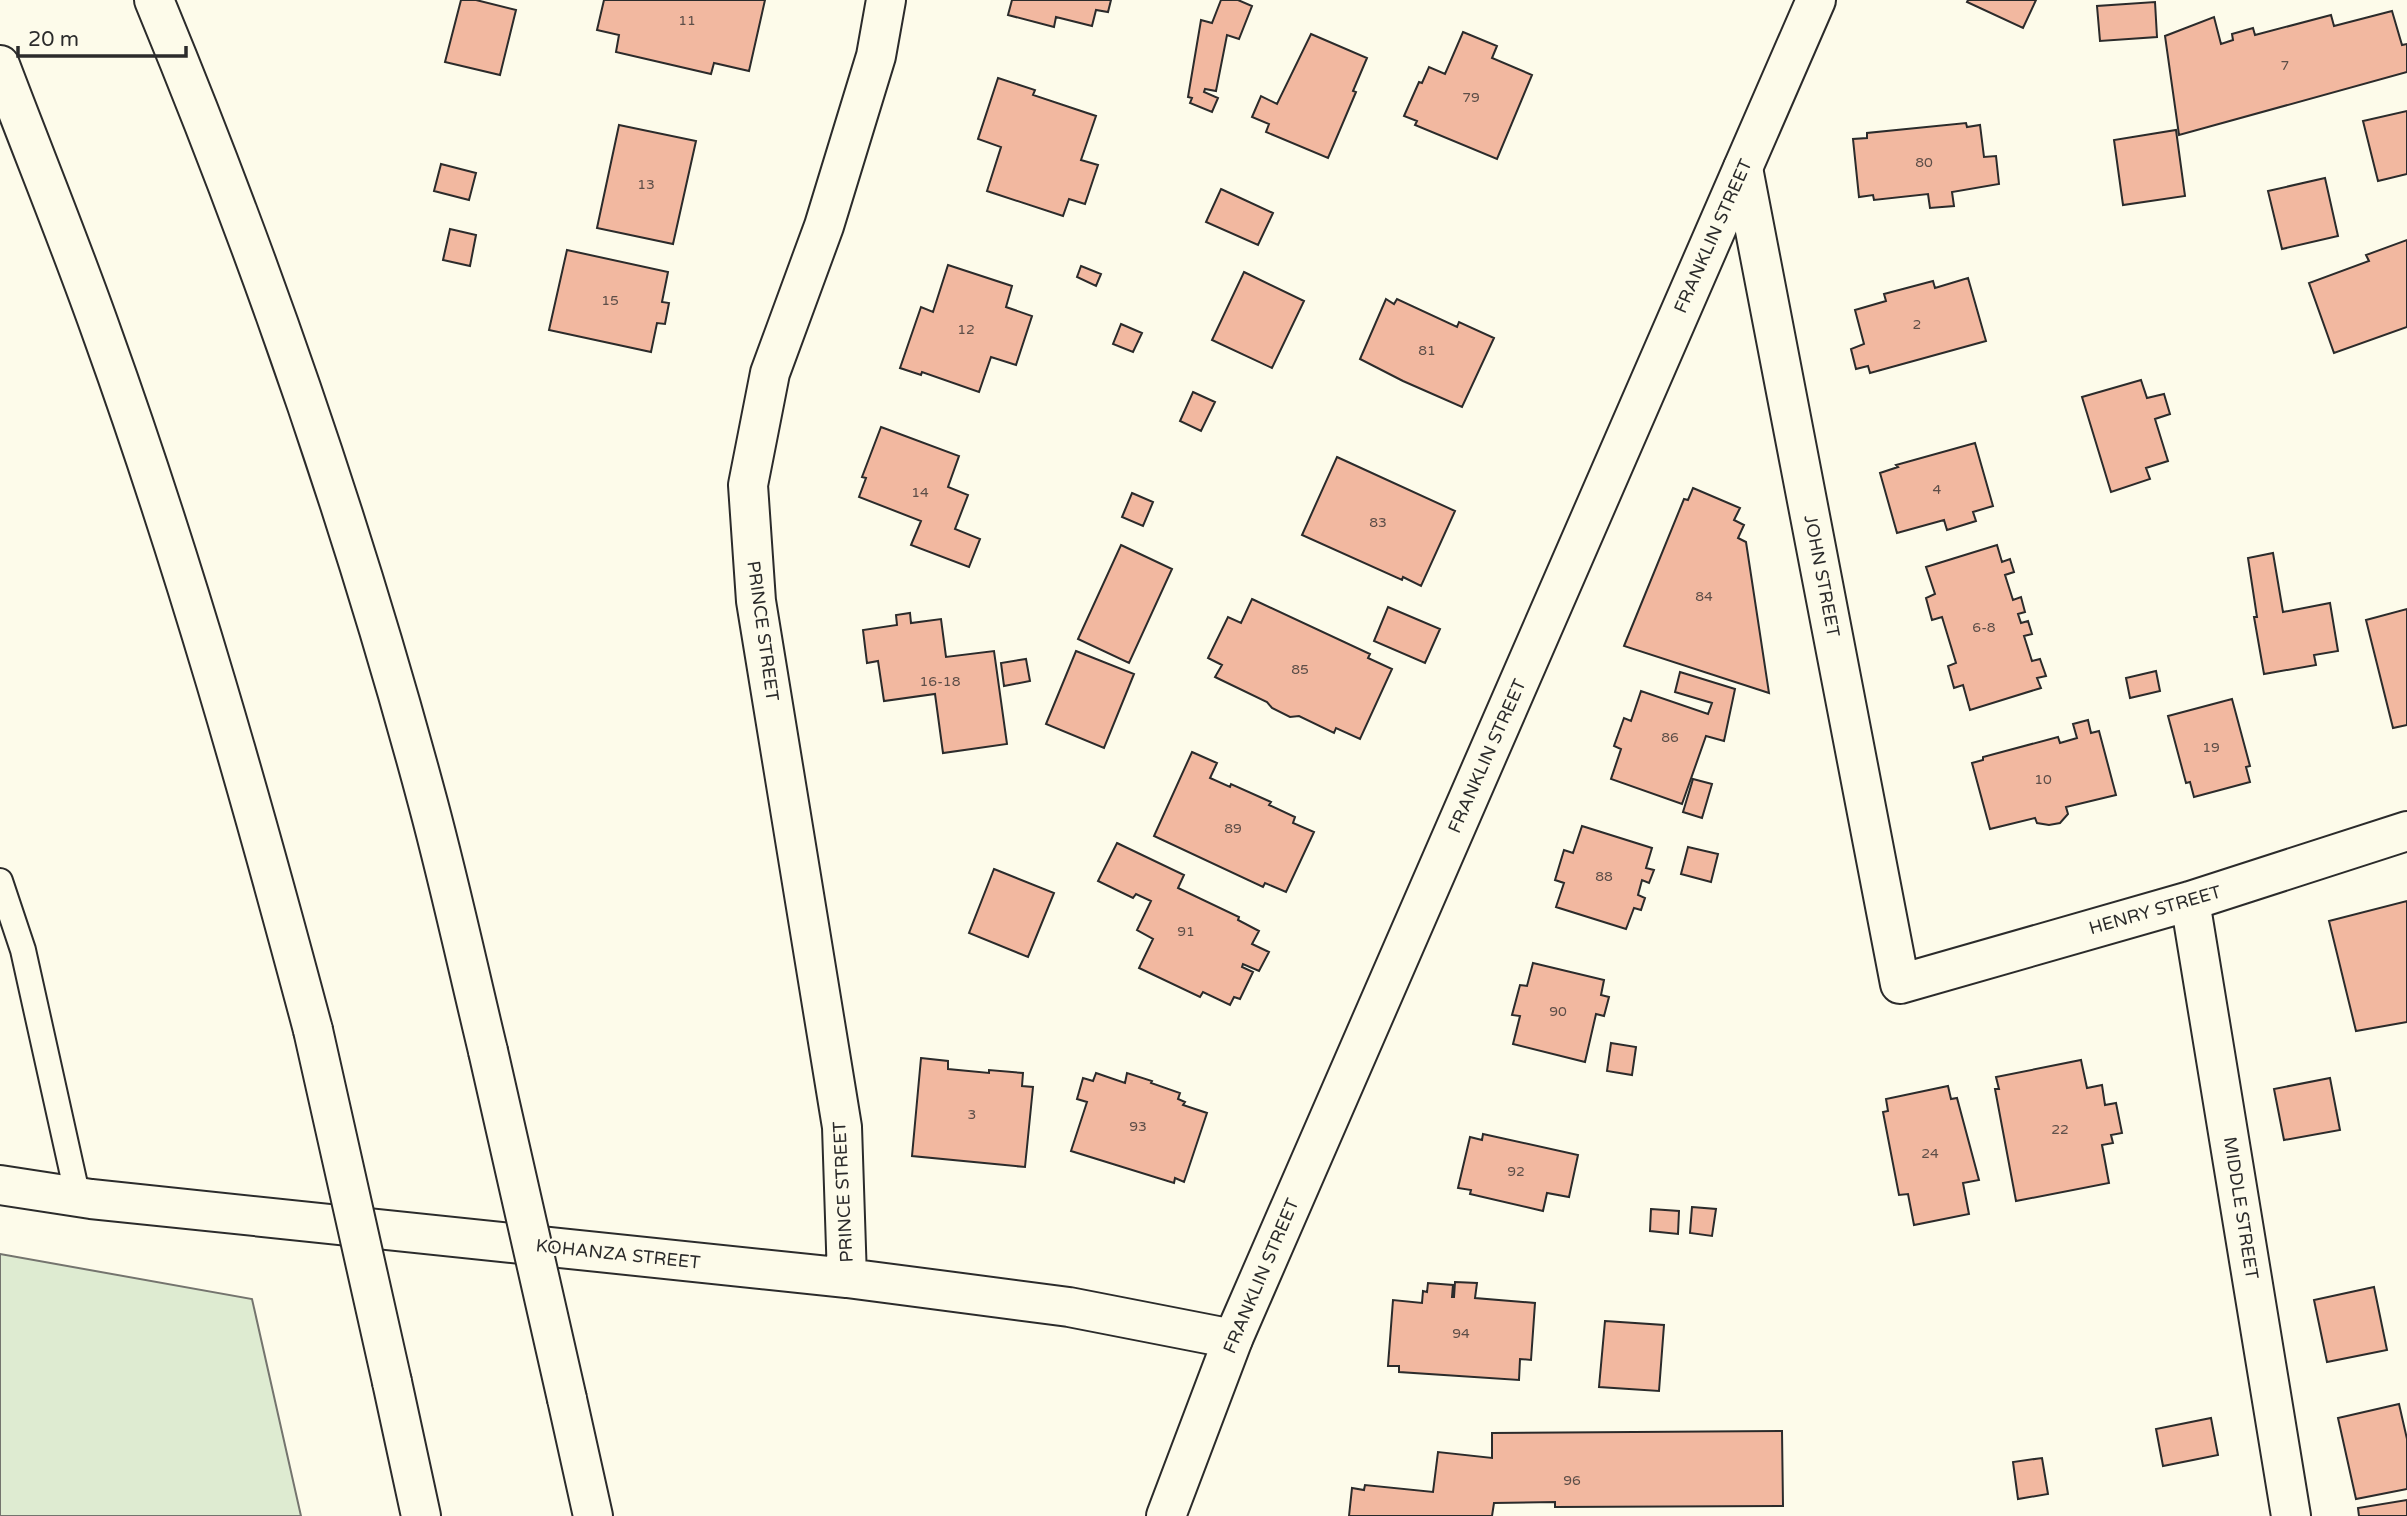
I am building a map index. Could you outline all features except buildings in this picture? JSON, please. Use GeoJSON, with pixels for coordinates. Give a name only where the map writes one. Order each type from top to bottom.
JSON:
{"type":"FeatureCollection","features":[{"type":"Feature","properties":{"kind":"main road","name":"PRINCE STREET"},"geometry":{"type":"LineString","coordinates":[[847,1278],[842,1127],[756,601],[748,485],[770,373],[824,226],[876,56],[886,0]]}},
{"type":"Feature","properties":{"kind":"main road","name":"FRANKLIN STREET"},"geometry":{"type":"LineString","coordinates":[[1167,1516],[1233,1339],[1816,0]]}},
{"type":"Feature","properties":{"kind":"main road"},"geometry":{"type":"LineString","coordinates":[[156,3],[265,283],[354,548],[428,803],[488,1051],[593,1516]]}},
{"type":"Feature","properties":{"kind":"main road"},"geometry":{"type":"LineString","coordinates":[[0,65],[104,337],[191,600],[265,850],[313,1030],[421,1516]]}},
{"type":"Feature","properties":{"kind":"main road","name":"JOHN STREET"},"geometry":{"type":"LineString","coordinates":[[1743,168],[1900,984]]}},
{"type":"Feature","properties":{"kind":"main road","name":"HENRY STREET"},"geometry":{"type":"LineString","coordinates":[[1900,984],[2190,901],[2407,831]]}},
{"type":"Feature","properties":{"kind":"main road","name":"MIDDLE STREET"},"geometry":{"type":"LineString","coordinates":[[2190,901],[2291,1516]]}},
{"type":"Feature","properties":{"kind":"main road","name":"KOHANZA STREET"},"geometry":{"type":"LineString","coordinates":[[0,1185],[78,1198],[847,1278],[1069,1307],[1233,1339]]}},
{"type":"Feature","properties":{"kind":"lane"},"geometry":{"type":"LineString","coordinates":[[0,881],[23,950],[78,1198]]}},
{"type":"Feature","properties":{"kind":"green space"},"geometry":{"type":"Polygon","coordinates":[[[0,1254],[252,1299],[301,1516],[0,1516],[0,1254]]]}}]}
